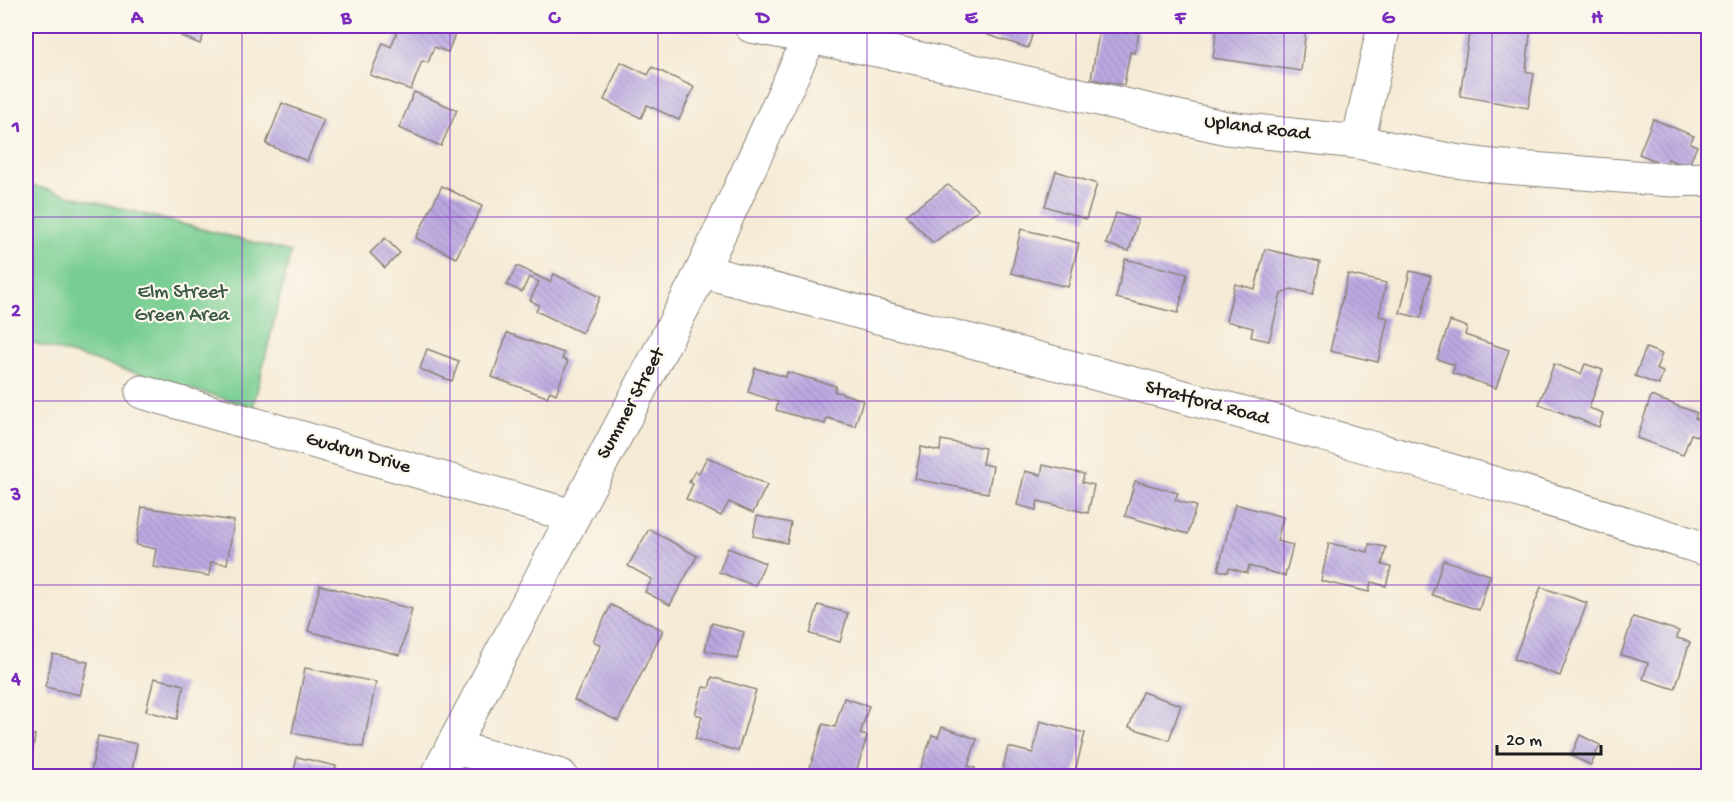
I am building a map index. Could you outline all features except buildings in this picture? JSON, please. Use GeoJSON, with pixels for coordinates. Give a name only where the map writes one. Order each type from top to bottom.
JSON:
{"type":"FeatureCollection","features":[{"type":"Feature","properties":{"kind":"street","name":"Upland Road"},"geometry":{"type":"LineString","coordinates":[[751,26],[813,32],[1081,97],[1227,128],[1358,142],[1454,161],[1493,166],[1672,180],[1708,179]]}},
{"type":"Feature","properties":{"kind":"street"},"geometry":{"type":"LineString","coordinates":[[1358,142],[1384,26]]}},
{"type":"Feature","properties":{"kind":"street","name":"Summer Street"},"geometry":{"type":"LineString","coordinates":[[437,777],[702,271],[813,32]]}},
{"type":"Feature","properties":{"kind":"street","name":"Stratford Road"},"geometry":{"type":"LineString","coordinates":[[702,271],[1372,447],[1594,512],[1708,550]]}},
{"type":"Feature","properties":{"kind":"street","name":"Gudrun Drive"},"geometry":{"type":"LineString","coordinates":[[142,393],[573,516]]}},
{"type":"Feature","properties":{"kind":"street"},"geometry":{"type":"LineString","coordinates":[[452,747],[561,777]]}},
{"type":"Feature","properties":{"kind":"green space","name":"Elm Street Green Area"},"geometry":{"type":"Polygon","coordinates":[[[26,184],[291,252],[253,407],[26,341],[26,184]]]}}]}
